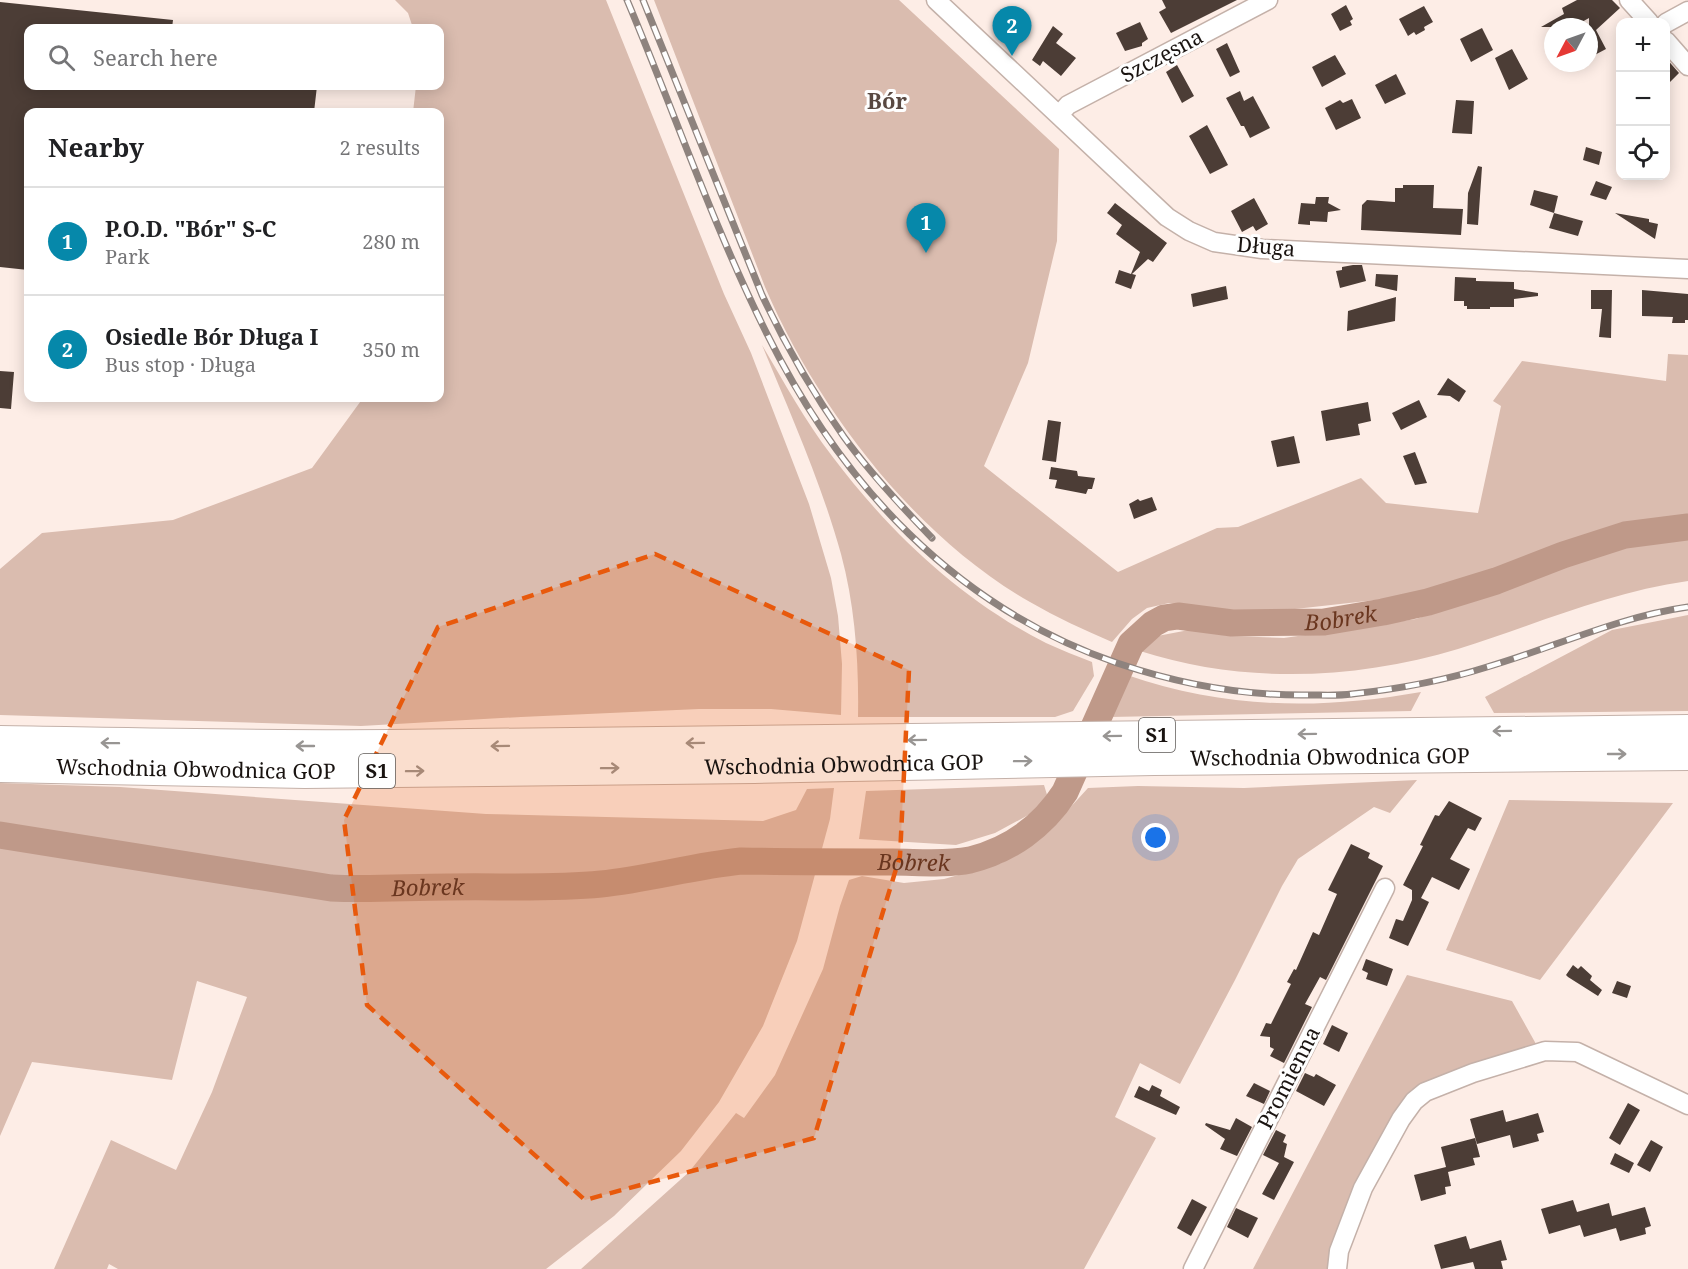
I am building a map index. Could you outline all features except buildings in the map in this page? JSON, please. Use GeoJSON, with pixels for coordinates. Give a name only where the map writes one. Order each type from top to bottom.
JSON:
{"type":"FeatureCollection","features":[{"type":"Feature","properties":{"kind":"highway","name":"Wschodnia Obwodnica GOP"},"geometry":{"type":"LineString","coordinates":[[0,742],[1142,759],[1559,742],[1688,731]]}},
{"type":"Feature","properties":{"kind":"highway","name":"Wschodnia Obwodnica GOP"},"geometry":{"type":"LineString","coordinates":[[1559,742],[1688,754]]}},
{"type":"Feature","properties":{"kind":"highway","name":"Wschodnia Obwodnica GOP"},"geometry":{"type":"LineString","coordinates":[[0,766],[305,772],[754,755]]}},
{"type":"Feature","properties":{"kind":"street","name":"Długa"},"geometry":{"type":"LineString","coordinates":[[936,0],[1167,217],[1189,231],[1214,242],[1262,249],[1688,269]]}},
{"type":"Feature","properties":{"kind":"street","name":"Szczęsna"},"geometry":{"type":"LineString","coordinates":[[1059,116],[1068,105],[1268,0]]}},
{"type":"Feature","properties":{"kind":"street"},"geometry":{"type":"LineString","coordinates":[[1629,0],[1645,18]]}},
{"type":"Feature","properties":{"kind":"street"},"geometry":{"type":"LineString","coordinates":[[1670,20],[1688,11]]}},
{"type":"Feature","properties":{"kind":"street"},"geometry":{"type":"LineString","coordinates":[[1670,46],[1688,66]]}},
{"type":"Feature","properties":{"kind":"street","name":"Promienna"},"geometry":{"type":"LineString","coordinates":[[1193,1269],[1385,888]]}},
{"type":"Feature","properties":{"kind":"street"},"geometry":{"type":"LineString","coordinates":[[1336,1269],[1339,1251],[1363,1188],[1401,1119],[1414,1101],[1425,1092],[1473,1073],[1545,1051],[1563,1050],[1577,1052],[1688,1105]]}},
{"type":"Feature","properties":{"kind":"highlighted area"},"geometry":{"type":"Polygon","coordinates":[[[655,554],[909,670],[900,856],[814,1138],[585,1200],[367,1005],[344,820],[438,627],[655,554]]]}},
{"type":"Feature","properties":{"kind":"shaded area"},"geometry":{"type":"Polygon","coordinates":[[[395,0],[606,0],[724,294],[751,353],[809,504],[831,578],[838,616],[842,664],[841,715],[771,709],[699,709],[361,726],[0,715],[0,569],[42,533],[173,520],[312,468],[360,402],[444,402],[444,108],[413,108],[416,90],[444,90],[444,24],[412,24],[408,13],[395,0]]]}},
{"type":"Feature","properties":{"kind":"shaded area"},"geometry":{"type":"Polygon","coordinates":[[[654,0],[899,0],[1059,149],[1057,241],[1028,363],[984,466],[1118,572],[1217,528],[1238,527],[1361,478],[1386,503],[1478,513],[1501,406],[1493,401],[1522,361],[1666,381],[1668,354],[1688,355],[1688,581],[1600,601],[1458,649],[1419,659],[1380,667],[1299,674],[1218,669],[1179,662],[1140,651],[1152,637],[1189,630],[1231,636],[1284,638],[1416,619],[1487,594],[1484,572],[1426,592],[1286,610],[1237,612],[1169,603],[1147,608],[1132,619],[1112,642],[1040,608],[987,574],[947,542],[909,505],[873,465],[812,378],[765,287],[654,0]]]}},
{"type":"Feature","properties":{"kind":"shaded area"},"geometry":{"type":"Polygon","coordinates":[[[762,345],[822,443],[878,511],[928,562],[956,585],[1015,626],[1046,643],[1092,662],[1094,676],[1073,711],[1055,717],[858,717],[855,634],[850,594],[841,554],[815,474],[762,345]]]}},
{"type":"Feature","properties":{"kind":"shaded area"},"geometry":{"type":"Polygon","coordinates":[[[1688,615],[1688,711],[1494,713],[1485,697],[1612,630],[1688,615]]]}},
{"type":"Feature","properties":{"kind":"shaded area"},"geometry":{"type":"Polygon","coordinates":[[[1127,675],[1200,695],[1273,703],[1346,702],[1421,692],[1411,711],[1110,717],[1127,675]]]}},
{"type":"Feature","properties":{"kind":"shaded area"},"geometry":{"type":"Polygon","coordinates":[[[1417,780],[1390,813],[1374,807],[1298,859],[1180,1084],[1140,1063],[1115,1117],[1156,1138],[1084,1269],[581,1269],[689,1172],[736,1113],[744,1118],[775,1075],[823,969],[849,880],[862,876],[904,883],[944,879],[1002,863],[1046,834],[1088,788],[1138,786],[1244,788],[1417,780]]]}},
{"type":"Feature","properties":{"kind":"shaded area"},"geometry":{"type":"Polygon","coordinates":[[[0,783],[120,787],[486,814],[763,821],[796,810],[807,789],[834,788],[830,819],[797,941],[763,1026],[719,1102],[681,1151],[614,1216],[546,1269],[118,1269],[109,1264],[107,1269],[54,1269],[111,1140],[176,1170],[212,1092],[247,997],[197,981],[172,1080],[32,1062],[0,1136],[0,783]]]}},
{"type":"Feature","properties":{"kind":"shaded area"},"geometry":{"type":"Polygon","coordinates":[[[1044,785],[1048,798],[1034,812],[995,833],[956,845],[859,839],[866,791],[1044,785]]]}},
{"type":"Feature","properties":{"kind":"shaded area"},"geometry":{"type":"Polygon","coordinates":[[[1509,800],[1673,803],[1540,980],[1446,950],[1509,800]]]}},
{"type":"Feature","properties":{"kind":"shaded area"},"geometry":{"type":"Polygon","coordinates":[[[1407,975],[1512,1001],[1536,1044],[1411,1090],[1334,1242],[1330,1269],[1253,1269],[1407,975]]]}},
{"type":"Feature","properties":{"kind":"waterway","name":"Bobrek"},"geometry":{"type":"LineString","coordinates":[[0,835],[346,889],[582,886],[741,861],[931,863],[970,860],[985,856],[1012,843],[1036,826],[1056,804],[1065,792],[1131,644],[1153,624],[1164,618],[1178,616],[1232,623],[1324,622],[1383,612],[1428,602],[1496,581],[1563,555],[1625,535],[1688,527]]}},
{"type":"Feature","properties":{"kind":"railway"},"geometry":{"type":"LineString","coordinates":[[627,0],[729,252],[767,334],[797,389],[831,441],[868,490],[909,534],[955,574],[1005,609],[1059,639],[1117,663],[1164,677],[1236,691],[1284,695],[1347,695],[1420,684],[1470,672],[1612,625],[1688,607]]}},
{"type":"Feature","properties":{"kind":"railway"},"geometry":{"type":"LineString","coordinates":[[643,0],[762,295],[790,350],[844,437],[886,489],[932,538]]}},
{"type":"Feature","properties":{"kind":"place","name":"Osiedle Bór Długa I"},"geometry":{"type":"Point","coordinates":[1012,56]}},
{"type":"Feature","properties":{"kind":"place","name":"P.O.D. \"Bór\" S-C"},"geometry":{"type":"Point","coordinates":[926,253]}},
{"type":"Feature","properties":{"kind":"district","name":"Bór"},"geometry":{"type":"Point","coordinates":[887,101]}}]}
